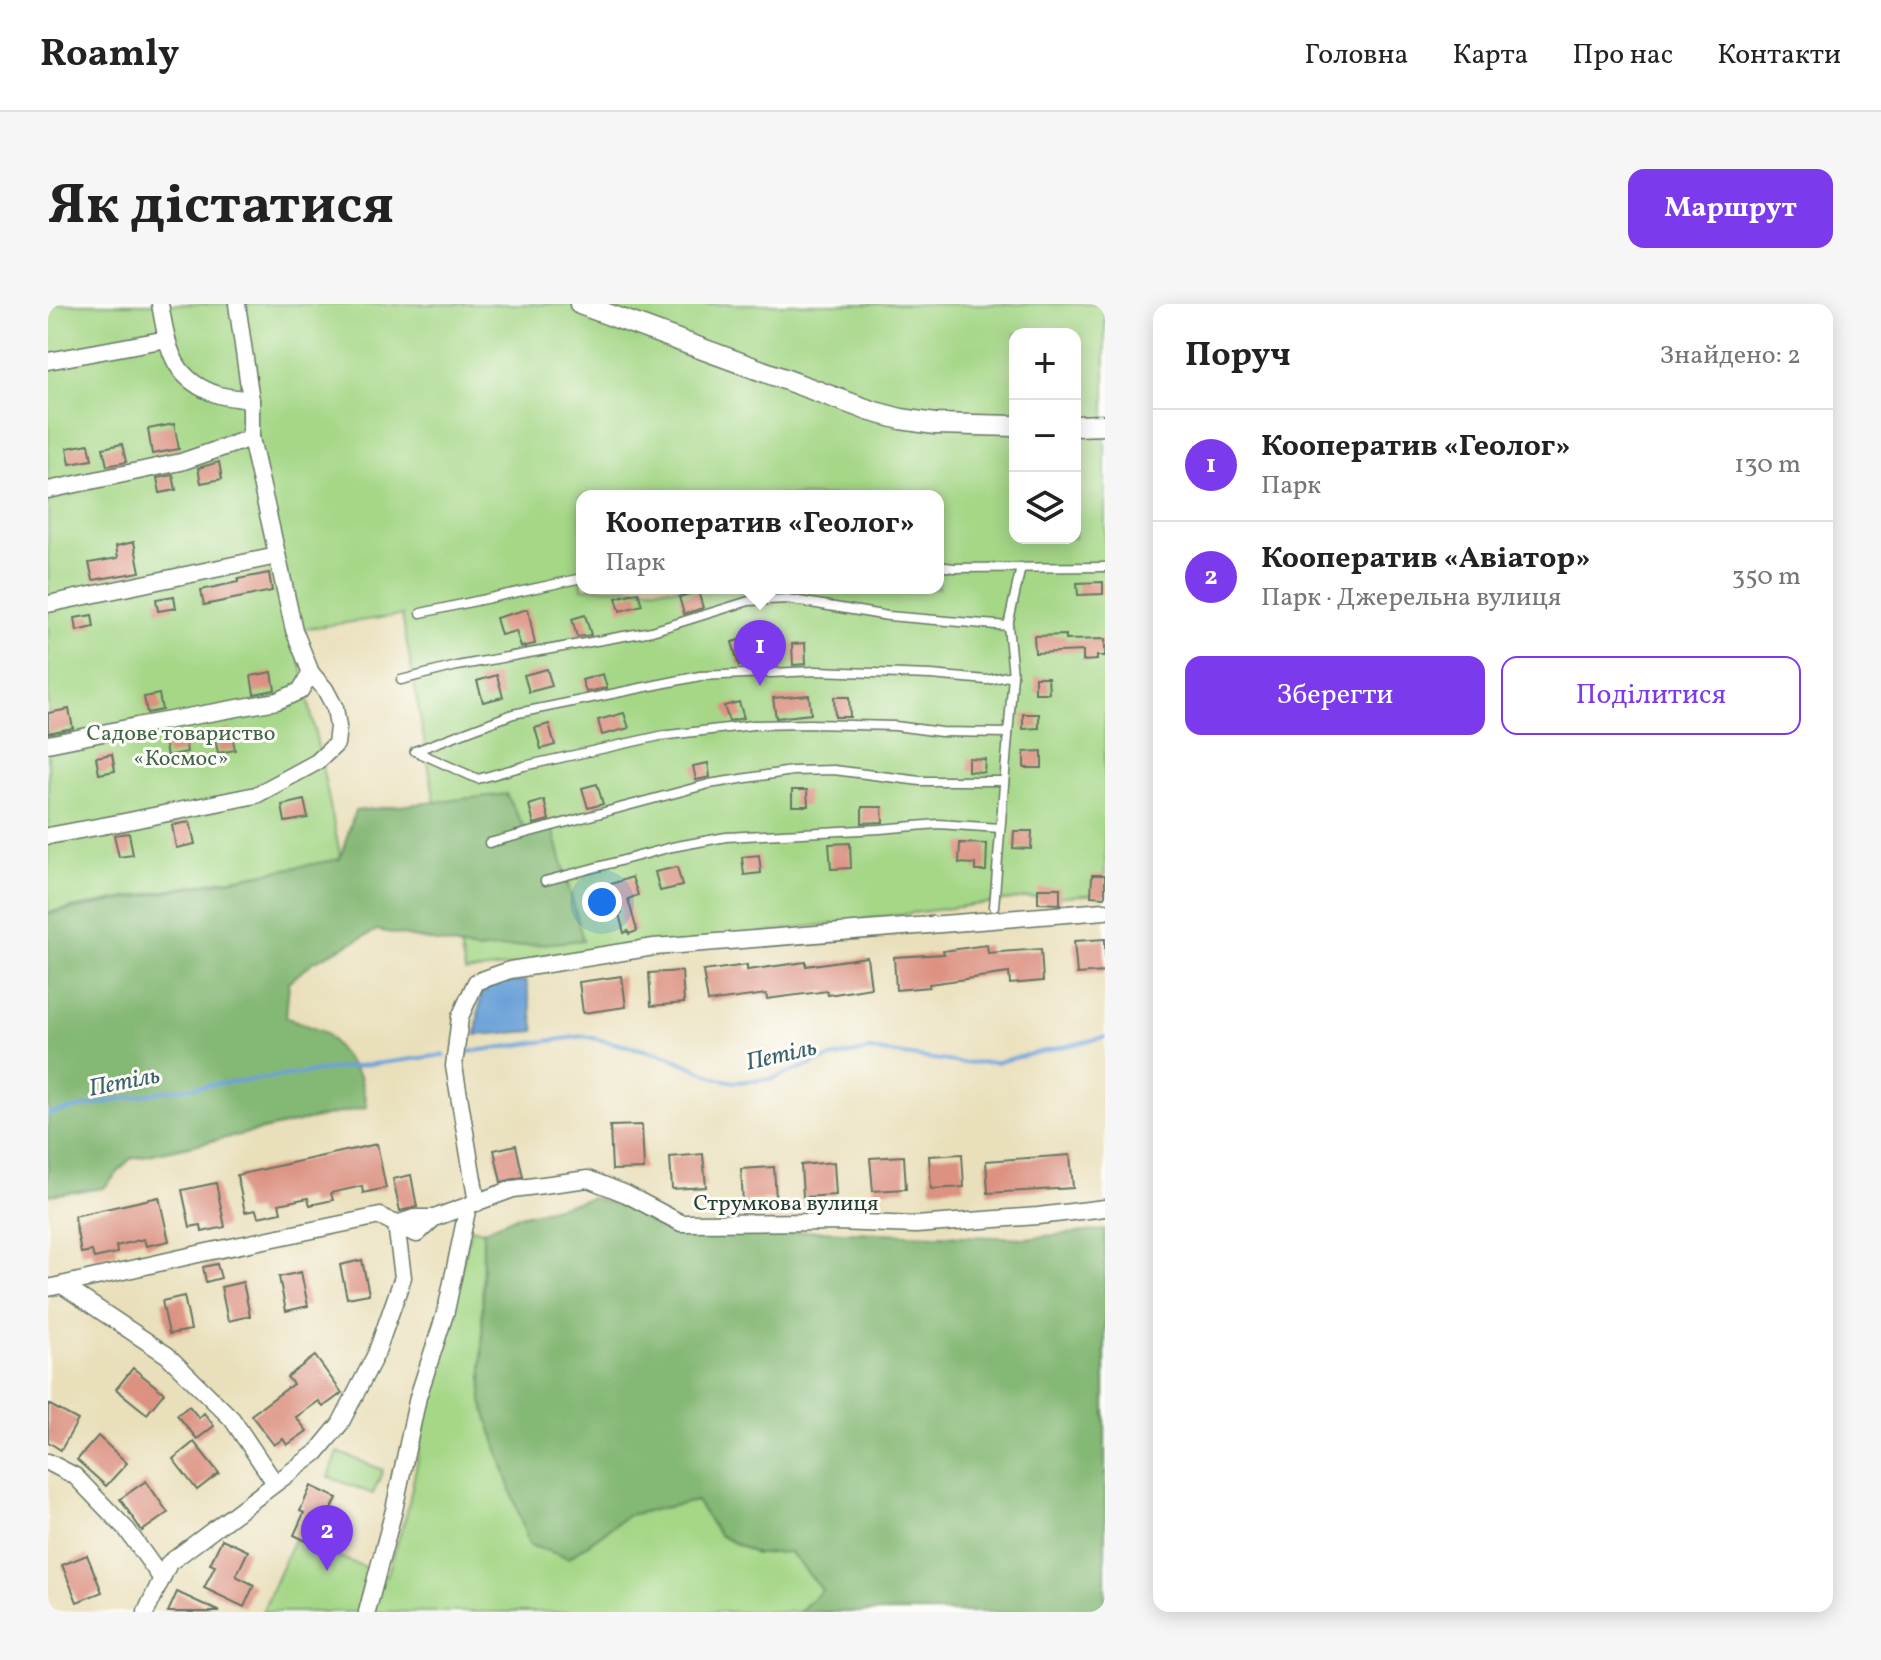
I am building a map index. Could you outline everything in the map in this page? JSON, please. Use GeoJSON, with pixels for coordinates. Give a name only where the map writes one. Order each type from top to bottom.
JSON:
{"type":"FeatureCollection","features":[{"type":"Feature","properties":{"kind":"street"},"geometry":{"type":"LineString","coordinates":[[160,304],[176,366],[192,382],[218,394],[251,400]]}},
{"type":"Feature","properties":{"kind":"street"},"geometry":{"type":"LineString","coordinates":[[48,836],[256,795],[317,762],[336,744],[338,727],[335,708],[325,689],[311,673],[294,630],[277,556],[251,438],[251,400],[237,304]]}},
{"type":"Feature","properties":{"kind":"street"},"geometry":{"type":"LineString","coordinates":[[580,304],[871,411],[935,424],[1009,426]]}},
{"type":"Feature","properties":{"kind":"street"},"geometry":{"type":"LineString","coordinates":[[48,361],[167,339]]}},
{"type":"Feature","properties":{"kind":"street"},"geometry":{"type":"LineString","coordinates":[[1081,426],[1105,425]]}},
{"type":"Feature","properties":{"kind":"street"},"geometry":{"type":"LineString","coordinates":[[48,490],[181,462],[251,438]]}},
{"type":"Feature","properties":{"kind":"street"},"geometry":{"type":"LineString","coordinates":[[48,604],[277,556]]}},
{"type":"Feature","properties":{"kind":"street"},"geometry":{"type":"LineString","coordinates":[[48,744],[277,701],[300,691],[311,673]]}},
{"type":"Feature","properties":{"kind":"street"},"geometry":{"type":"LineString","coordinates":[[367,1612],[394,1510],[418,1397],[446,1311],[472,1204],[454,1066],[460,1017],[476,982],[510,970],[654,947],[1105,911]]}},
{"type":"Feature","properties":{"kind":"street","name":"Струмкова вулиця"},"geometry":{"type":"LineString","coordinates":[[55,1286],[380,1216],[396,1225],[414,1218],[434,1218],[513,1189],[588,1179],[626,1194],[681,1223],[916,1225],[1105,1208]]}},
{"type":"Feature","properties":{"kind":"street"},"geometry":{"type":"LineString","coordinates":[[146,1612],[169,1563],[316,1453],[340,1424],[376,1354],[403,1277],[396,1225]]}},
{"type":"Feature","properties":{"kind":"street"},"geometry":{"type":"LineString","coordinates":[[55,1286],[167,1355],[232,1419],[275,1483]]}},
{"type":"Feature","properties":{"kind":"street"},"geometry":{"type":"LineString","coordinates":[[48,1462],[75,1476],[127,1530],[162,1579]]}},
{"type":"Feature","properties":{"kind":"lane"},"geometry":{"type":"LineString","coordinates":[[944,567],[1105,567]]}},
{"type":"Feature","properties":{"kind":"lane"},"geometry":{"type":"LineString","coordinates":[[994,907],[1013,675],[1008,626],[1021,567]]}},
{"type":"Feature","properties":{"kind":"lane"},"geometry":{"type":"LineString","coordinates":[[421,613],[576,579]]}},
{"type":"Feature","properties":{"kind":"lane"},"geometry":{"type":"LineString","coordinates":[[401,680],[457,666],[652,631],[749,601],[787,599],[888,616],[1008,626]]}},
{"type":"Feature","properties":{"kind":"lane"},"geometry":{"type":"LineString","coordinates":[[1008,733],[941,732],[895,726],[753,725],[660,736],[478,779],[415,751],[513,714],[700,676],[816,671],[987,680],[1013,675]]}},
{"type":"Feature","properties":{"kind":"lane"},"geometry":{"type":"LineString","coordinates":[[489,843],[709,784],[792,771],[834,770],[920,781],[1004,781]]}},
{"type":"Feature","properties":{"kind":"lane"},"geometry":{"type":"LineString","coordinates":[[545,881],[672,847],[726,837],[938,824],[1000,828]]}},
{"type":"Feature","properties":{"kind":"green space","name":"Садове товариство «Космос»"},"geometry":{"type":"Polygon","coordinates":[[[48,304],[1105,304],[1105,894],[1026,898],[465,972],[402,615],[294,630],[341,859],[48,912],[48,304]]]}},
{"type":"Feature","properties":{"kind":"green space"},"geometry":{"type":"Polygon","coordinates":[[[506,794],[527,833],[553,829],[583,940],[477,950],[377,930],[313,962],[289,982],[286,1017],[326,1033],[360,1076],[367,1107],[130,1159],[104,1188],[48,1195],[48,914],[340,859],[355,811],[506,794]]]}},
{"type":"Feature","properties":{"kind":"green space"},"geometry":{"type":"Polygon","coordinates":[[[592,1198],[620,1205],[665,1231],[728,1234],[816,1231],[1025,1238],[1105,1230],[1105,1612],[799,1612],[822,1590],[790,1552],[756,1554],[719,1535],[696,1501],[628,1515],[569,1558],[529,1545],[482,1401],[483,1231],[512,1218],[592,1198]]]}},
{"type":"Feature","properties":{"kind":"green space"},"geometry":{"type":"Polygon","coordinates":[[[471,1228],[483,1231],[482,1401],[569,1558],[628,1515],[696,1501],[719,1535],[756,1554],[789,1551],[823,1590],[799,1612],[262,1612],[294,1539],[387,1576],[407,1512],[433,1384],[471,1228]]]}},
{"type":"Feature","properties":{"kind":"green space"},"geometry":{"type":"Polygon","coordinates":[[[338,1452],[383,1470],[373,1494],[329,1477],[338,1452]]]}},
{"type":"Feature","properties":{"kind":"water"},"geometry":{"type":"Polygon","coordinates":[[[526,981],[535,1031],[476,1035],[481,994],[496,983],[526,981]]]}},
{"type":"Feature","properties":{"kind":"building"},"geometry":{"type":"Polygon","coordinates":[[[174,424],[179,449],[152,454],[148,429],[174,424]]]}},
{"type":"Feature","properties":{"kind":"building"},"geometry":{"type":"Polygon","coordinates":[[[89,444],[92,460],[70,464],[67,448],[89,444]]]}},
{"type":"Feature","properties":{"kind":"building"},"geometry":{"type":"Polygon","coordinates":[[[122,444],[126,462],[107,466],[103,448],[122,444]]]}},
{"type":"Feature","properties":{"kind":"building"},"geometry":{"type":"Polygon","coordinates":[[[219,462],[222,479],[201,483],[198,468],[219,462]]]}},
{"type":"Feature","properties":{"kind":"building"},"geometry":{"type":"Polygon","coordinates":[[[173,475],[176,490],[160,493],[157,478],[173,475]]]}},
{"type":"Feature","properties":{"kind":"building"},"geometry":{"type":"Polygon","coordinates":[[[134,542],[140,572],[93,580],[89,563],[118,558],[116,546],[134,542]]]}},
{"type":"Feature","properties":{"kind":"building"},"geometry":{"type":"Polygon","coordinates":[[[269,573],[272,591],[204,605],[201,590],[269,573]]]}},
{"type":"Feature","properties":{"kind":"building"},"geometry":{"type":"Polygon","coordinates":[[[1103,582],[1103,594],[1078,595],[1077,583],[1103,582]]]}},
{"type":"Feature","properties":{"kind":"building"},"geometry":{"type":"Polygon","coordinates":[[[639,594],[642,605],[620,611],[616,598],[639,594]]]}},
{"type":"Feature","properties":{"kind":"building"},"geometry":{"type":"Polygon","coordinates":[[[699,594],[703,608],[684,614],[679,597],[699,594]]]}},
{"type":"Feature","properties":{"kind":"building"},"geometry":{"type":"Polygon","coordinates":[[[174,596],[176,608],[158,611],[156,599],[174,596]]]}},
{"type":"Feature","properties":{"kind":"building"},"geometry":{"type":"Polygon","coordinates":[[[528,609],[535,644],[521,647],[516,631],[501,635],[496,618],[528,609]]]}},
{"type":"Feature","properties":{"kind":"building"},"geometry":{"type":"Polygon","coordinates":[[[92,615],[94,627],[77,631],[75,618],[92,615]]]}},
{"type":"Feature","properties":{"kind":"building"},"geometry":{"type":"Polygon","coordinates":[[[585,615],[591,635],[577,637],[572,619],[585,615]]]}},
{"type":"Feature","properties":{"kind":"building"},"geometry":{"type":"Polygon","coordinates":[[[1066,635],[1066,640],[1105,639],[1105,656],[1083,661],[1083,651],[1035,653],[1034,636],[1066,635]]]}},
{"type":"Feature","properties":{"kind":"building"},"geometry":{"type":"Polygon","coordinates":[[[753,636],[760,660],[739,666],[732,642],[753,636]]]}},
{"type":"Feature","properties":{"kind":"building"},"geometry":{"type":"Polygon","coordinates":[[[805,643],[806,664],[793,665],[792,644],[805,643]]]}},
{"type":"Feature","properties":{"kind":"building"},"geometry":{"type":"Polygon","coordinates":[[[547,669],[552,686],[529,692],[524,675],[547,669]]]}},
{"type":"Feature","properties":{"kind":"building"},"geometry":{"type":"Polygon","coordinates":[[[272,672],[275,690],[254,694],[251,676],[272,672]]]}},
{"type":"Feature","properties":{"kind":"building"},"geometry":{"type":"Polygon","coordinates":[[[603,674],[607,688],[586,692],[582,680],[603,674]]]}},
{"type":"Feature","properties":{"kind":"building"},"geometry":{"type":"Polygon","coordinates":[[[497,675],[503,697],[483,702],[477,681],[497,675]]]}},
{"type":"Feature","properties":{"kind":"building"},"geometry":{"type":"Polygon","coordinates":[[[1035,677],[1048,677],[1049,693],[1035,693],[1035,677]]]}},
{"type":"Feature","properties":{"kind":"building"},"geometry":{"type":"Polygon","coordinates":[[[159,694],[162,710],[147,713],[144,697],[159,694]]]}},
{"type":"Feature","properties":{"kind":"building"},"geometry":{"type":"Polygon","coordinates":[[[809,695],[811,714],[776,718],[773,698],[809,695]]]}},
{"type":"Feature","properties":{"kind":"building"},"geometry":{"type":"Polygon","coordinates":[[[834,697],[849,697],[850,717],[835,717],[834,697]]]}},
{"type":"Feature","properties":{"kind":"building"},"geometry":{"type":"Polygon","coordinates":[[[739,702],[744,718],[729,721],[724,706],[739,702]]]}},
{"type":"Feature","properties":{"kind":"building"},"geometry":{"type":"Polygon","coordinates":[[[69,709],[73,728],[48,733],[48,713],[69,709]]]}},
{"type":"Feature","properties":{"kind":"building"},"geometry":{"type":"Polygon","coordinates":[[[624,713],[629,728],[602,735],[598,720],[624,713]]]}},
{"type":"Feature","properties":{"kind":"building"},"geometry":{"type":"Polygon","coordinates":[[[1023,714],[1039,714],[1039,728],[1023,729],[1023,714]]]}},
{"type":"Feature","properties":{"kind":"building"},"geometry":{"type":"Polygon","coordinates":[[[549,724],[555,745],[541,749],[535,728],[549,724]]]}},
{"type":"Feature","properties":{"kind":"building"},"geometry":{"type":"Polygon","coordinates":[[[231,729],[235,750],[218,753],[214,733],[231,729]]]}},
{"type":"Feature","properties":{"kind":"building"},"geometry":{"type":"Polygon","coordinates":[[[184,733],[187,752],[167,756],[163,737],[184,733]]]}},
{"type":"Feature","properties":{"kind":"building"},"geometry":{"type":"Polygon","coordinates":[[[1042,751],[1042,768],[1024,768],[1024,752],[1042,751]]]}},
{"type":"Feature","properties":{"kind":"building"},"geometry":{"type":"Polygon","coordinates":[[[112,754],[115,771],[99,774],[96,757],[112,754]]]}},
{"type":"Feature","properties":{"kind":"building"},"geometry":{"type":"Polygon","coordinates":[[[968,758],[985,759],[984,772],[968,771],[968,758]]]}},
{"type":"Feature","properties":{"kind":"building"},"geometry":{"type":"Polygon","coordinates":[[[708,763],[710,777],[696,780],[693,766],[708,763]]]}},
{"type":"Feature","properties":{"kind":"building"},"geometry":{"type":"Polygon","coordinates":[[[597,784],[603,804],[588,808],[582,788],[597,784]]]}},
{"type":"Feature","properties":{"kind":"building"},"geometry":{"type":"Polygon","coordinates":[[[792,790],[807,790],[808,806],[792,806],[792,790]]]}},
{"type":"Feature","properties":{"kind":"building"},"geometry":{"type":"Polygon","coordinates":[[[304,800],[308,818],[285,822],[282,805],[304,800]]]}},
{"type":"Feature","properties":{"kind":"building"},"geometry":{"type":"Polygon","coordinates":[[[544,800],[549,820],[534,824],[529,805],[544,800]]]}},
{"type":"Feature","properties":{"kind":"building"},"geometry":{"type":"Polygon","coordinates":[[[862,807],[882,807],[883,822],[862,823],[862,807]]]}},
{"type":"Feature","properties":{"kind":"building"},"geometry":{"type":"Polygon","coordinates":[[[190,822],[195,844],[176,848],[172,825],[190,822]]]}},
{"type":"Feature","properties":{"kind":"building"},"geometry":{"type":"Polygon","coordinates":[[[1014,831],[1032,831],[1031,849],[1013,848],[1014,831]]]}},
{"type":"Feature","properties":{"kind":"building"},"geometry":{"type":"Polygon","coordinates":[[[129,833],[133,855],[119,857],[114,835],[129,833]]]}},
{"type":"Feature","properties":{"kind":"building"},"geometry":{"type":"Polygon","coordinates":[[[850,843],[851,868],[831,869],[829,844],[850,843]]]}},
{"type":"Feature","properties":{"kind":"building"},"geometry":{"type":"Polygon","coordinates":[[[960,843],[987,844],[986,871],[975,871],[975,864],[959,863],[960,843]]]}},
{"type":"Feature","properties":{"kind":"building"},"geometry":{"type":"Polygon","coordinates":[[[759,855],[761,873],[744,875],[742,857],[759,855]]]}},
{"type":"Feature","properties":{"kind":"building"},"geometry":{"type":"Polygon","coordinates":[[[677,867],[682,886],[660,891],[655,872],[677,867]]]}},
{"type":"Feature","properties":{"kind":"building"},"geometry":{"type":"Polygon","coordinates":[[[1092,875],[1105,875],[1105,897],[1091,896],[1092,875]]]}},
{"type":"Feature","properties":{"kind":"building"},"geometry":{"type":"Polygon","coordinates":[[[632,877],[638,895],[628,899],[637,931],[629,934],[628,931],[624,933],[619,914],[622,913],[611,884],[632,877]]]}},
{"type":"Feature","properties":{"kind":"building"},"geometry":{"type":"Polygon","coordinates":[[[1038,888],[1060,888],[1060,904],[1038,903],[1038,888]]]}},
{"type":"Feature","properties":{"kind":"building"},"geometry":{"type":"Polygon","coordinates":[[[1105,939],[1105,972],[1077,974],[1074,941],[1105,939]]]}},
{"type":"Feature","properties":{"kind":"building"},"geometry":{"type":"Polygon","coordinates":[[[987,945],[988,953],[1041,949],[1043,981],[1010,984],[1009,973],[896,990],[894,957],[944,954],[943,951],[987,945]]]}},
{"type":"Feature","properties":{"kind":"building"},"geometry":{"type":"Polygon","coordinates":[[[867,957],[871,988],[828,995],[827,991],[767,999],[766,994],[708,1002],[703,971],[747,965],[747,970],[806,962],[806,966],[867,957]]]}},
{"type":"Feature","properties":{"kind":"building"},"geometry":{"type":"Polygon","coordinates":[[[682,971],[684,1003],[651,1006],[649,973],[682,971]]]}},
{"type":"Feature","properties":{"kind":"building"},"geometry":{"type":"Polygon","coordinates":[[[622,976],[626,1007],[583,1013],[579,982],[622,976]]]}},
{"type":"Feature","properties":{"kind":"building"},"geometry":{"type":"Polygon","coordinates":[[[642,1125],[644,1169],[612,1170],[610,1126],[642,1125]]]}},
{"type":"Feature","properties":{"kind":"building"},"geometry":{"type":"Polygon","coordinates":[[[377,1144],[386,1188],[363,1193],[362,1186],[331,1193],[333,1200],[310,1205],[308,1198],[279,1204],[281,1212],[258,1217],[256,1210],[245,1212],[237,1175],[377,1144]]]}},
{"type":"Feature","properties":{"kind":"building"},"geometry":{"type":"Polygon","coordinates":[[[516,1145],[523,1177],[501,1182],[494,1150],[516,1145]]]}},
{"type":"Feature","properties":{"kind":"building"},"geometry":{"type":"Polygon","coordinates":[[[703,1154],[706,1187],[672,1189],[670,1157],[703,1154]]]}},
{"type":"Feature","properties":{"kind":"building"},"geometry":{"type":"Polygon","coordinates":[[[962,1154],[964,1187],[931,1189],[929,1156],[962,1154]]]}},
{"type":"Feature","properties":{"kind":"building"},"geometry":{"type":"Polygon","coordinates":[[[1070,1155],[1073,1188],[988,1193],[986,1161],[1070,1155]]]}},
{"type":"Feature","properties":{"kind":"building"},"geometry":{"type":"Polygon","coordinates":[[[904,1156],[906,1189],[873,1191],[870,1158],[904,1156]]]}},
{"type":"Feature","properties":{"kind":"building"},"geometry":{"type":"Polygon","coordinates":[[[834,1162],[836,1195],[803,1197],[801,1165],[834,1162]]]}},
{"type":"Feature","properties":{"kind":"building"},"geometry":{"type":"Polygon","coordinates":[[[774,1167],[776,1199],[743,1202],[741,1169],[774,1167]]]}},
{"type":"Feature","properties":{"kind":"building"},"geometry":{"type":"Polygon","coordinates":[[[411,1175],[417,1207],[400,1211],[393,1179],[411,1175]]]}},
{"type":"Feature","properties":{"kind":"building"},"geometry":{"type":"Polygon","coordinates":[[[216,1183],[225,1227],[202,1232],[201,1225],[190,1227],[182,1190],[216,1183]]]}},
{"type":"Feature","properties":{"kind":"building"},"geometry":{"type":"Polygon","coordinates":[[[159,1197],[169,1241],[146,1246],[144,1239],[116,1246],[117,1253],[94,1258],[92,1251],[81,1253],[74,1216],[159,1197]]]}},
{"type":"Feature","properties":{"kind":"building"},"geometry":{"type":"Polygon","coordinates":[[[362,1260],[369,1294],[347,1298],[340,1265],[362,1260]]]}},
{"type":"Feature","properties":{"kind":"building"},"geometry":{"type":"Polygon","coordinates":[[[217,1264],[221,1278],[206,1282],[203,1267],[217,1264]]]}},
{"type":"Feature","properties":{"kind":"building"},"geometry":{"type":"Polygon","coordinates":[[[301,1272],[308,1306],[286,1311],[279,1277],[301,1272]]]}},
{"type":"Feature","properties":{"kind":"building"},"geometry":{"type":"Polygon","coordinates":[[[243,1282],[250,1316],[228,1321],[221,1287],[243,1282]]]}},
{"type":"Feature","properties":{"kind":"building"},"geometry":{"type":"Polygon","coordinates":[[[184,1296],[191,1330],[169,1334],[162,1301],[184,1296]]]}},
{"type":"Feature","properties":{"kind":"building"},"geometry":{"type":"Polygon","coordinates":[[[315,1356],[342,1393],[323,1407],[319,1401],[296,1417],[307,1431],[287,1445],[283,1439],[274,1445],[251,1415],[293,1384],[287,1377],[315,1356]]]}},
{"type":"Feature","properties":{"kind":"building"},"geometry":{"type":"Polygon","coordinates":[[[133,1368],[164,1393],[147,1414],[116,1389],[133,1368]]]}},
{"type":"Feature","properties":{"kind":"building"},"geometry":{"type":"Polygon","coordinates":[[[48,1404],[78,1420],[61,1450],[48,1442],[48,1404]]]}},
{"type":"Feature","properties":{"kind":"building"},"geometry":{"type":"Polygon","coordinates":[[[189,1406],[199,1418],[204,1413],[214,1426],[197,1439],[177,1415],[189,1406]]]}},
{"type":"Feature","properties":{"kind":"building"},"geometry":{"type":"Polygon","coordinates":[[[98,1436],[127,1463],[106,1486],[77,1460],[98,1436]]]}},
{"type":"Feature","properties":{"kind":"building"},"geometry":{"type":"Polygon","coordinates":[[[194,1442],[219,1473],[197,1490],[173,1459],[194,1442]]]}},
{"type":"Feature","properties":{"kind":"building"},"geometry":{"type":"Polygon","coordinates":[[[146,1481],[168,1513],[142,1531],[120,1499],[146,1481]]]}},
{"type":"Feature","properties":{"kind":"building"},"geometry":{"type":"Polygon","coordinates":[[[311,1486],[337,1498],[325,1523],[344,1532],[333,1554],[294,1535],[311,1486]]]}},
{"type":"Feature","properties":{"kind":"building"},"geometry":{"type":"Polygon","coordinates":[[[222,1539],[248,1551],[236,1576],[254,1585],[244,1607],[204,1588],[215,1566],[210,1564],[222,1539]]]}},
{"type":"Feature","properties":{"kind":"building"},"geometry":{"type":"Polygon","coordinates":[[[87,1555],[102,1592],[77,1602],[62,1565],[87,1555]]]}},
{"type":"Feature","properties":{"kind":"building"},"geometry":{"type":"Polygon","coordinates":[[[177,1592],[220,1612],[168,1612],[177,1592]]]}},
{"type":"Feature","properties":{"kind":"waterway","name":"Петіль"},"geometry":{"type":"LineString","coordinates":[[467,1052],[584,1036],[666,1055],[719,1079],[736,1082],[772,1079],[826,1059],[869,1050],[961,1063],[997,1062],[1105,1037]]}},
{"type":"Feature","properties":{"kind":"waterway","name":"Петіль"},"geometry":{"type":"LineString","coordinates":[[48,1114],[164,1091],[444,1055]]}},
{"type":"Feature","properties":{"kind":"place","name":"Кооператив «Геолог»"},"geometry":{"type":"Point","coordinates":[760,686]}},
{"type":"Feature","properties":{"kind":"place","name":"Кооператив «Авіатор»"},"geometry":{"type":"Point","coordinates":[327,1571]}}]}
